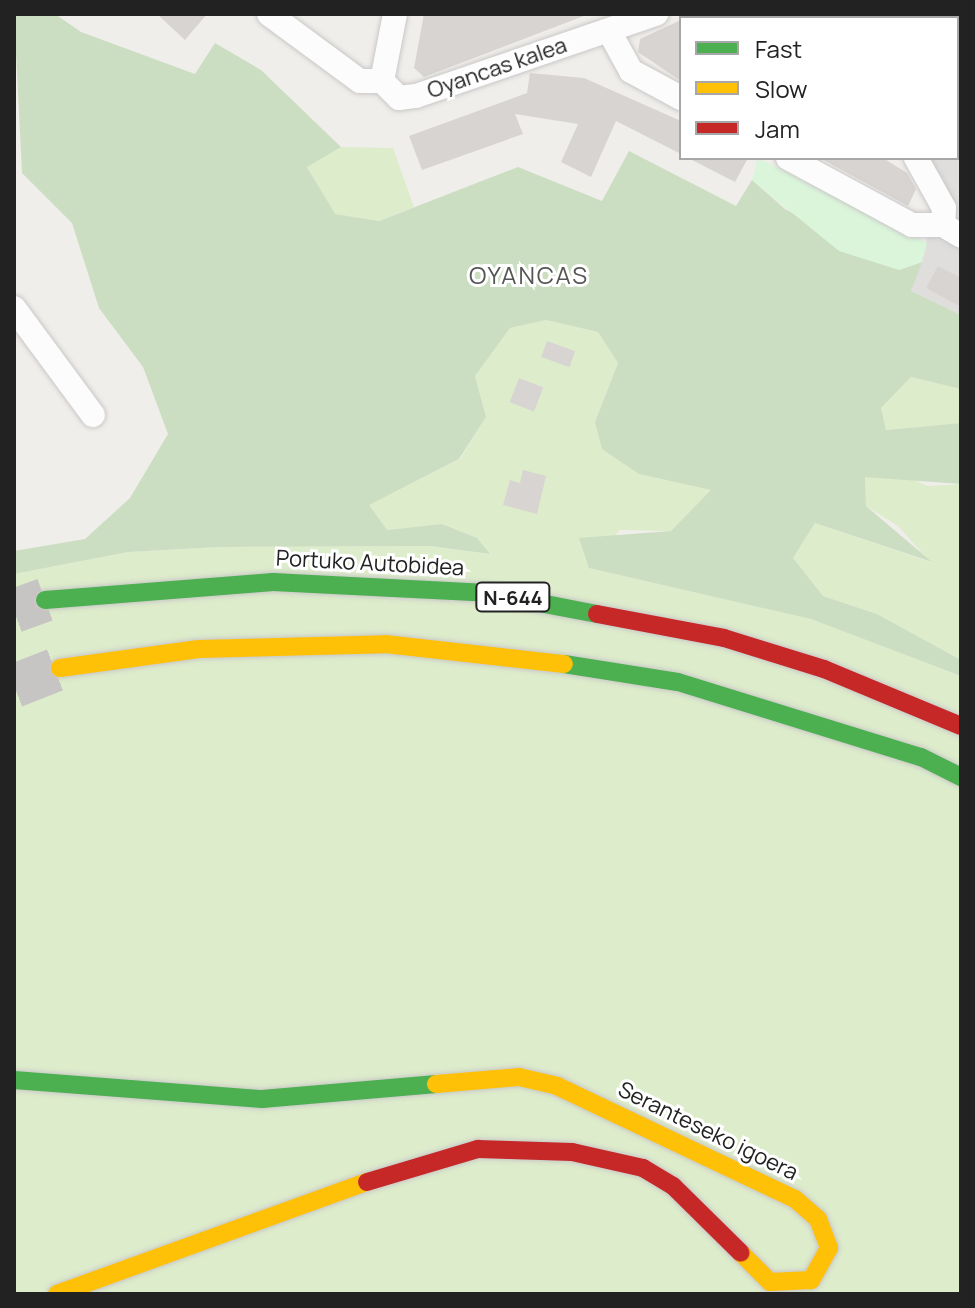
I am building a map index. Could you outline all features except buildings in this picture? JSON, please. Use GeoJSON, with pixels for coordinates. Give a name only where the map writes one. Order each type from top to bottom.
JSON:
{"type":"FeatureCollection","features":[{"type":"Feature","properties":{"kind":"main road","name":"Portuko Autobidea"},"geometry":{"type":"LineString","coordinates":[[45,600],[273,582],[488,593],[724,638],[878,689],[961,726]]}},
{"type":"Feature","properties":{"kind":"main road"},"geometry":{"type":"LineString","coordinates":[[60,668],[199,649],[385,644],[516,657],[678,682],[921,757],[961,777]]}},
{"type":"Feature","properties":{"kind":"main road","name":"Seranteseko igoera"},"geometry":{"type":"LineString","coordinates":[[14,1080],[262,1099],[519,1077],[557,1086],[795,1199],[818,1219],[829,1248],[811,1280],[770,1282],[673,1186],[643,1168],[572,1152],[478,1149],[306,1201],[57,1294]]}},
{"type":"Feature","properties":{"kind":"street","name":"Oyancas kalea"},"geometry":{"type":"LineString","coordinates":[[269,14],[360,81],[382,81],[399,98],[416,96],[610,22]]}},
{"type":"Feature","properties":{"kind":"street"},"geometry":{"type":"LineString","coordinates":[[382,81],[395,14]]}},
{"type":"Feature","properties":{"kind":"street"},"geometry":{"type":"LineString","coordinates":[[656,14],[610,22],[631,71],[679,97]]}},
{"type":"Feature","properties":{"kind":"street"},"geometry":{"type":"LineString","coordinates":[[792,160],[912,225],[952,231],[944,208],[917,160]]}},
{"type":"Feature","properties":{"kind":"street"},"geometry":{"type":"LineString","coordinates":[[14,308],[93,415]]}},
{"type":"Feature","properties":{"kind":"shaded area"},"geometry":{"type":"Polygon","coordinates":[[[834,14],[961,14],[961,315],[911,291],[934,216],[951,191],[930,160],[959,160],[959,16],[834,14]]]}},
{"type":"Feature","properties":{"kind":"shaded area"},"geometry":{"type":"Polygon","coordinates":[[[951,176],[961,189],[961,254],[934,239],[943,225],[940,183],[951,176]]]}},
{"type":"Feature","properties":{"kind":"green space"},"geometry":{"type":"Polygon","coordinates":[[[14,14],[55,14],[81,32],[195,74],[215,43],[261,70],[341,147],[307,167],[335,214],[379,221],[518,167],[602,201],[629,151],[736,206],[752,180],[785,209],[899,270],[922,262],[911,291],[961,315],[961,389],[911,377],[881,408],[886,430],[961,423],[961,484],[865,477],[866,506],[932,562],[815,523],[793,558],[823,596],[877,614],[961,660],[961,676],[811,619],[589,568],[579,538],[671,531],[711,490],[639,474],[602,449],[595,422],[618,363],[598,332],[546,320],[510,328],[475,376],[486,417],[459,459],[369,505],[387,530],[442,524],[477,538],[490,554],[430,546],[219,547],[128,552],[14,574],[14,551],[85,539],[130,498],[168,434],[143,367],[99,308],[72,223],[22,173],[14,14]]]}},
{"type":"Feature","properties":{"kind":"green space"},"geometry":{"type":"Polygon","coordinates":[[[341,147],[393,148],[414,207],[378,221],[334,214],[307,166],[341,147]]]}},
{"type":"Feature","properties":{"kind":"green space"},"geometry":{"type":"Polygon","coordinates":[[[757,160],[762,160],[927,243],[922,262],[899,270],[839,251],[752,180],[757,160]]]}},
{"type":"Feature","properties":{"kind":"green space"},"geometry":{"type":"Polygon","coordinates":[[[546,320],[598,332],[618,363],[595,422],[639,474],[712,490],[671,531],[620,530],[589,568],[812,619],[961,676],[961,1294],[14,1294],[14,574],[128,552],[219,547],[430,546],[489,554],[477,538],[442,524],[387,530],[368,505],[460,459],[486,417],[475,376],[510,328],[546,320]]]}},
{"type":"Feature","properties":{"kind":"green space"},"geometry":{"type":"Polygon","coordinates":[[[911,377],[961,389],[961,423],[886,430],[881,408],[911,377]]]}},
{"type":"Feature","properties":{"kind":"green space"},"geometry":{"type":"Polygon","coordinates":[[[902,475],[928,486],[961,484],[961,660],[877,614],[823,596],[793,558],[815,523],[930,562],[898,526],[866,506],[865,477],[902,475]]]}},
{"type":"Feature","properties":{"kind":"tunnel"},"geometry":{"type":"LineString","coordinates":[[14,611],[45,600]]}},
{"type":"Feature","properties":{"kind":"tunnel"},"geometry":{"type":"LineString","coordinates":[[14,686],[60,668]]}},
{"type":"Feature","properties":{"kind":"traffic: fast"},"geometry":{"type":"LineString","coordinates":[[45,600],[273,582],[488,593],[597,614]]}},
{"type":"Feature","properties":{"kind":"traffic: fast"},"geometry":{"type":"LineString","coordinates":[[564,664],[678,682],[921,757],[961,777]]}},
{"type":"Feature","properties":{"kind":"traffic: fast"},"geometry":{"type":"LineString","coordinates":[[14,1080],[262,1099],[436,1084]]}},
{"type":"Feature","properties":{"kind":"traffic: slow"},"geometry":{"type":"LineString","coordinates":[[60,668],[199,649],[385,644],[564,664]]}},
{"type":"Feature","properties":{"kind":"traffic: slow"},"geometry":{"type":"LineString","coordinates":[[436,1084],[519,1077],[557,1086],[795,1199],[818,1219],[829,1248],[811,1280],[770,1282],[741,1253]]}},
{"type":"Feature","properties":{"kind":"traffic: slow"},"geometry":{"type":"LineString","coordinates":[[57,1294],[367,1182]]}},
{"type":"Feature","properties":{"kind":"traffic: jam"},"geometry":{"type":"LineString","coordinates":[[597,614],[724,638],[824,669],[961,726]]}},
{"type":"Feature","properties":{"kind":"traffic: jam"},"geometry":{"type":"LineString","coordinates":[[367,1182],[478,1149],[572,1152],[643,1168],[673,1186],[741,1253]]}},
{"type":"Feature","properties":{"kind":"district","name":"OYANCAS"},"geometry":{"type":"Point","coordinates":[529,275]}}]}
